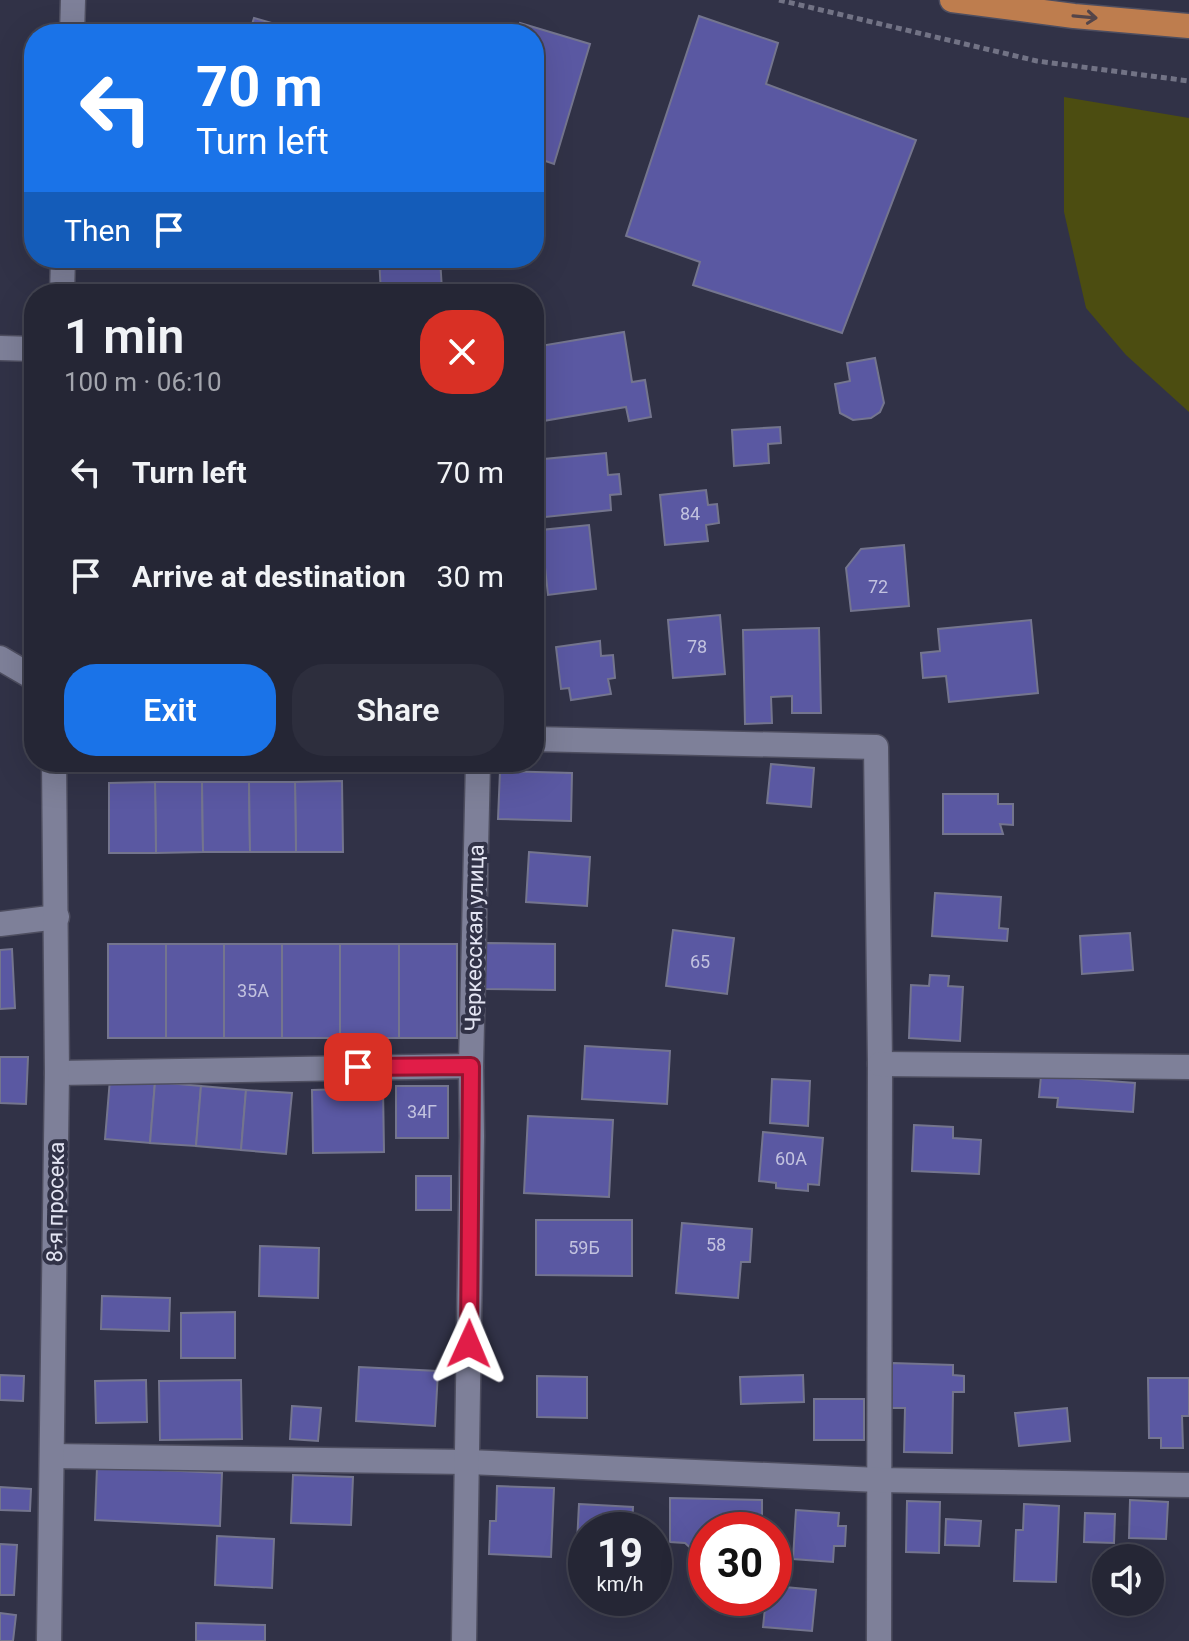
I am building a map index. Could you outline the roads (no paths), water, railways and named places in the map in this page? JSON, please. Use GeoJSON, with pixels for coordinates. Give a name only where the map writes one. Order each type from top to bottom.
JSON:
{"type":"FeatureCollection","features":[{"type":"Feature","properties":{"kind":"main road"},"geometry":{"type":"LineString","coordinates":[[952,0],[1074,16],[1189,26]]}},
{"type":"Feature","properties":{"kind":"street"},"geometry":{"type":"LineString","coordinates":[[72,24],[73,0]]}},
{"type":"Feature","properties":{"kind":"street"},"geometry":{"type":"LineString","coordinates":[[0,348],[24,349]]}},
{"type":"Feature","properties":{"kind":"street"},"geometry":{"type":"LineString","coordinates":[[0,658],[24,672]]}},
{"type":"Feature","properties":{"kind":"street"},"geometry":{"type":"LineString","coordinates":[[544,739],[876,747],[880,1064],[879,1641]]}},
{"type":"Feature","properties":{"kind":"street","name":"8-я просека"},"geometry":{"type":"LineString","coordinates":[[49,1641],[57,1073],[54,772]]}},
{"type":"Feature","properties":{"kind":"street","name":"Черкесская улица"},"geometry":{"type":"LineString","coordinates":[[464,1641],[478,772]]}},
{"type":"Feature","properties":{"kind":"street"},"geometry":{"type":"LineString","coordinates":[[0,924],[57,917]]}},
{"type":"Feature","properties":{"kind":"street"},"geometry":{"type":"LineString","coordinates":[[880,1064],[1189,1067]]}},
{"type":"Feature","properties":{"kind":"street"},"geometry":{"type":"LineString","coordinates":[[57,1073],[471,1066]]}},
{"type":"Feature","properties":{"kind":"street"},"geometry":{"type":"LineString","coordinates":[[52,1456],[468,1462],[879,1480],[1189,1485]]}}]}
